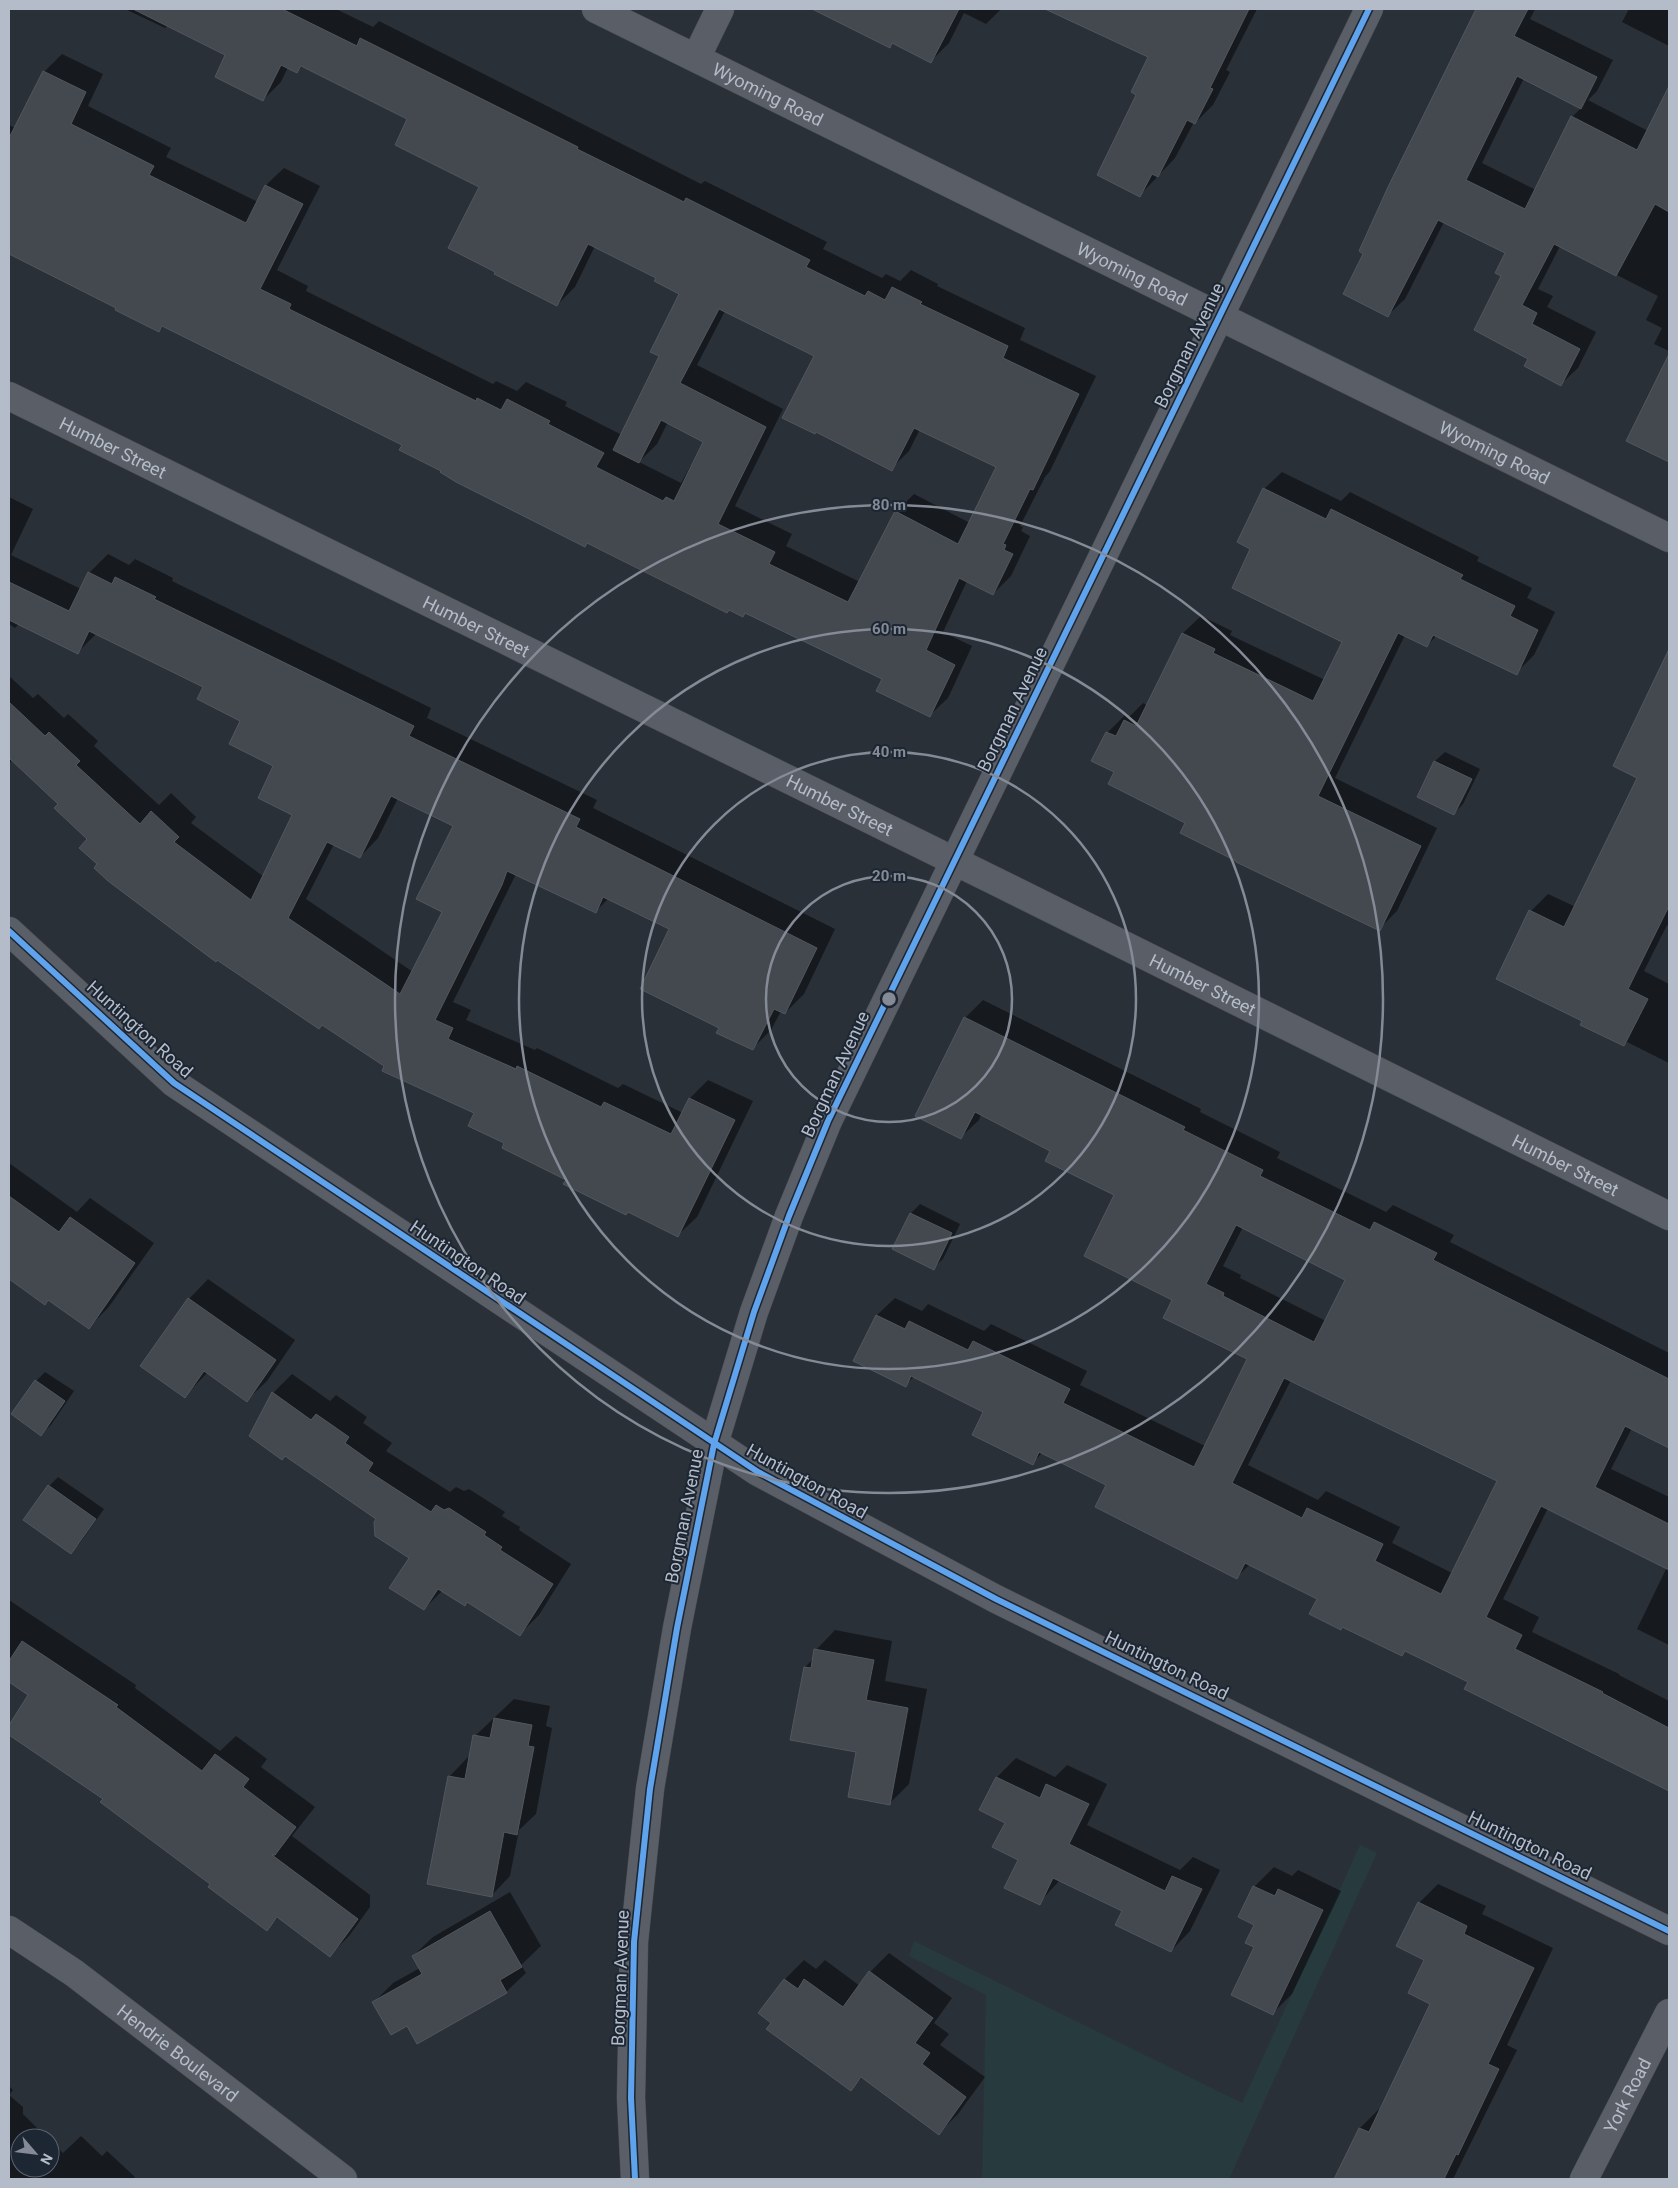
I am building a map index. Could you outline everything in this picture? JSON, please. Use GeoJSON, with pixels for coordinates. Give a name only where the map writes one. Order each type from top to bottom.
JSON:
{"type":"FeatureCollection","features":[{"type":"Feature","properties":{"kind":"street","name":"Wyoming Road"},"geometry":{"type":"LineString","coordinates":[[596,9],[1669,538]]}},
{"type":"Feature","properties":{"kind":"street"},"geometry":{"type":"LineString","coordinates":[[696,58],[720,9]]}},
{"type":"Feature","properties":{"kind":"street","name":"Borgman Avenue"},"geometry":{"type":"LineString","coordinates":[[635,2179],[631,2098],[634,1942],[650,1789],[677,1628],[714,1444],[754,1312],[789,1216],[824,1130],[1369,9]]}},
{"type":"Feature","properties":{"kind":"street","name":"Humber Street"},"geometry":{"type":"LineString","coordinates":[[9,396],[954,861],[1669,1216]]}},
{"type":"Feature","properties":{"kind":"street","name":"Huntington Road"},"geometry":{"type":"LineString","coordinates":[[9,931],[174,1082],[758,1472],[996,1599],[1669,1931]]}},
{"type":"Feature","properties":{"kind":"street","name":"Hendrie Boulevard"},"geometry":{"type":"LineString","coordinates":[[9,1930],[74,1973],[343,2179]]}},
{"type":"Feature","properties":{"kind":"street","name":"York Road"},"geometry":{"type":"LineString","coordinates":[[1584,2179],[1669,2013]]}},
{"type":"Feature","properties":{"kind":"green space"},"geometry":{"type":"Polygon","coordinates":[[[1360,1845],[1377,1853],[1229,2179],[982,2179],[986,1995],[909,1956],[914,1941],[1242,2103],[1360,1845]]]}},
{"type":"Feature","properties":{"kind":"building"},"geometry":{"type":"Polygon","coordinates":[[[133,9],[282,9],[357,46],[360,38],[684,202],[686,198],[810,260],[806,267],[865,296],[868,291],[885,300],[892,287],[922,302],[920,304],[1008,346],[1003,358],[1079,394],[1033,490],[1030,489],[1003,544],[1006,545],[1004,550],[1013,554],[993,595],[959,578],[926,650],[955,665],[930,717],[876,691],[882,679],[745,613],[743,617],[729,610],[727,613],[587,543],[585,547],[456,482],[441,471],[399,450],[402,445],[162,326],[159,332],[9,254],[9,138],[43,71],[86,92],[71,124],[154,166],[149,175],[246,223],[265,185],[303,204],[260,289],[291,304],[289,309],[476,401],[477,398],[501,410],[507,399],[550,421],[548,424],[604,453],[596,467],[663,501],[666,497],[674,501],[703,442],[661,420],[639,463],[613,450],[659,356],[650,352],[679,294],[654,281],[656,278],[588,244],[557,306],[494,274],[495,272],[448,248],[479,187],[395,145],[407,119],[301,66],[297,73],[281,65],[263,101],[215,77],[225,55],[133,9]],[[719,309],[680,383],[766,427],[718,524],[775,552],[769,564],[848,602],[895,511],[958,544],[996,467],[914,428],[892,471],[816,432],[815,434],[782,418],[814,356],[719,309]]]}},
{"type":"Feature","properties":{"kind":"building"},"geometry":{"type":"Polygon","coordinates":[[[812,9],[959,9],[931,63],[892,43],[890,48],[812,9]]]}},
{"type":"Feature","properties":{"kind":"building"},"geometry":{"type":"Polygon","coordinates":[[[1045,9],[1249,9],[1210,88],[1213,89],[1195,124],[1187,120],[1158,177],[1152,174],[1140,197],[1097,175],[1136,95],[1131,92],[1148,57],[1045,9]]]}},
{"type":"Feature","properties":{"kind":"building"},"geometry":{"type":"Polygon","coordinates":[[[1476,9],[1528,9],[1514,36],[1597,77],[1581,109],[1517,76],[1466,180],[1525,209],[1571,116],[1637,150],[1669,86],[1669,212],[1655,204],[1616,276],[1554,244],[1522,305],[1537,313],[1532,324],[1580,349],[1561,386],[1524,366],[1528,359],[1474,330],[1501,276],[1495,273],[1505,253],[1438,220],[1388,317],[1343,294],[1363,254],[1359,251],[1388,187],[1476,9]]]}},
{"type":"Feature","properties":{"kind":"building"},"geometry":{"type":"Polygon","coordinates":[[[1669,354],[1669,462],[1626,441],[1669,354]]]}},
{"type":"Feature","properties":{"kind":"building"},"geometry":{"type":"Polygon","coordinates":[[[1263,488],[1326,519],[1331,509],[1463,575],[1460,579],[1515,606],[1510,616],[1538,630],[1517,675],[1433,635],[1427,647],[1398,633],[1318,796],[1421,846],[1380,931],[1180,833],[1185,823],[1108,784],[1114,772],[1091,761],[1106,732],[1116,736],[1124,720],[1136,726],[1182,633],[1215,649],[1213,653],[1313,701],[1342,642],[1232,588],[1250,549],[1237,542],[1263,488]]]}},
{"type":"Feature","properties":{"kind":"building"},"geometry":{"type":"Polygon","coordinates":[[[88,572],[112,584],[115,577],[156,597],[154,599],[414,726],[409,736],[580,819],[576,827],[817,948],[785,1014],[774,1009],[753,1050],[716,1033],[719,1028],[640,989],[669,929],[603,897],[596,913],[507,871],[502,885],[435,1020],[453,1028],[448,1039],[516,1069],[517,1066],[601,1107],[604,1102],[671,1134],[689,1098],[735,1120],[678,1237],[628,1212],[626,1215],[563,1184],[566,1180],[502,1148],[504,1143],[468,1126],[474,1113],[382,1071],[384,1066],[322,1025],[319,1029],[217,960],[216,962],[108,881],[94,868],[97,864],[79,848],[87,839],[54,808],[58,804],[9,758],[9,702],[45,736],[49,732],[80,761],[76,765],[140,824],[151,811],[179,837],[174,842],[251,900],[292,815],[258,798],[273,766],[229,744],[240,721],[197,699],[203,687],[89,631],[78,654],[9,620],[9,582],[69,611],[88,572]],[[391,796],[360,858],[327,842],[288,918],[400,994],[442,912],[416,899],[453,826],[391,796]]]}},
{"type":"Feature","properties":{"kind":"building"},"geometry":{"type":"Polygon","coordinates":[[[1669,649],[1669,906],[1628,989],[1648,999],[1624,1046],[1580,1025],[1582,1021],[1496,979],[1529,910],[1564,927],[1637,778],[1613,766],[1669,649]]]}},
{"type":"Feature","properties":{"kind":"building"},"geometry":{"type":"Polygon","coordinates":[[[1434,761],[1472,779],[1454,815],[1417,797],[1434,761]]]}},
{"type":"Feature","properties":{"kind":"building"},"geometry":{"type":"Polygon","coordinates":[[[964,1017],[1185,1127],[1183,1130],[1263,1170],[1260,1176],[1370,1230],[1374,1222],[1437,1253],[1433,1260],[1669,1379],[1669,1448],[1625,1426],[1595,1487],[1669,1524],[1669,1570],[1541,1506],[1486,1617],[1522,1635],[1515,1649],[1603,1692],[1669,1728],[1669,1791],[1464,1689],[1468,1682],[1405,1651],[1402,1656],[1342,1627],[1341,1630],[1309,1614],[1317,1599],[1245,1563],[1237,1579],[1095,1507],[1106,1485],[1039,1452],[1033,1465],[972,1435],[983,1412],[911,1376],[906,1387],[853,1361],[876,1315],[905,1329],[909,1321],[968,1350],[973,1341],[1070,1389],[1063,1403],[1194,1467],[1247,1359],[1163,1318],[1172,1300],[1084,1256],[1114,1195],[1045,1161],[1050,1151],[975,1112],[961,1139],[915,1116],[964,1017]],[[1236,1225],[1206,1284],[1224,1293],[1223,1296],[1314,1342],[1345,1280],[1236,1225]],[[1284,1378],[1232,1483],[1302,1518],[1307,1508],[1383,1544],[1375,1561],[1441,1594],[1497,1481],[1284,1378]]]}},
{"type":"Feature","properties":{"kind":"building"},"geometry":{"type":"Polygon","coordinates":[[[9,1196],[59,1232],[70,1217],[135,1263],[89,1329],[48,1300],[45,1305],[9,1279],[9,1196]]]}},
{"type":"Feature","properties":{"kind":"building"},"geometry":{"type":"Polygon","coordinates":[[[910,1213],[952,1233],[934,1270],[892,1249],[910,1213]]]}},
{"type":"Feature","properties":{"kind":"building"},"geometry":{"type":"Polygon","coordinates":[[[188,1298],[276,1360],[247,1402],[204,1371],[185,1398],[140,1366],[188,1298]]]}},
{"type":"Feature","properties":{"kind":"building"},"geometry":{"type":"Polygon","coordinates":[[[35,1380],[65,1401],[41,1436],[11,1414],[35,1380]]]}},
{"type":"Feature","properties":{"kind":"building"},"geometry":{"type":"Polygon","coordinates":[[[272,1392],[311,1420],[316,1414],[349,1437],[345,1443],[373,1463],[368,1471],[431,1512],[436,1505],[444,1510],[449,1508],[486,1532],[484,1535],[502,1547],[500,1550],[553,1584],[520,1636],[467,1602],[465,1606],[438,1589],[424,1610],[389,1588],[409,1558],[375,1536],[374,1522],[376,1519],[285,1456],[282,1460],[249,1436],[272,1392]]]}},
{"type":"Feature","properties":{"kind":"building"},"geometry":{"type":"Polygon","coordinates":[[[48,1485],[96,1519],[71,1554],[23,1520],[48,1485]]]}},
{"type":"Feature","properties":{"kind":"building"},"geometry":{"type":"Polygon","coordinates":[[[22,1641],[118,1705],[116,1707],[202,1771],[215,1754],[249,1779],[243,1787],[296,1827],[275,1855],[272,1855],[358,1919],[330,1957],[277,1917],[267,1931],[208,1887],[210,1884],[100,1802],[103,1799],[9,1735],[9,1725],[28,1695],[9,1682],[9,1661],[22,1641]]]}},
{"type":"Feature","properties":{"kind":"building"},"geometry":{"type":"Polygon","coordinates":[[[814,1649],[874,1660],[866,1700],[908,1708],[890,1805],[848,1797],[856,1752],[790,1740],[804,1667],[811,1668],[814,1649]]]}},
{"type":"Feature","properties":{"kind":"building"},"geometry":{"type":"Polygon","coordinates":[[[494,1718],[532,1725],[528,1746],[534,1747],[517,1835],[504,1832],[492,1897],[427,1884],[448,1776],[465,1779],[473,1735],[490,1738],[494,1718]]]}},
{"type":"Feature","properties":{"kind":"building"},"geometry":{"type":"Polygon","coordinates":[[[996,1777],[1040,1798],[1046,1784],[1089,1804],[1069,1844],[1165,1891],[1172,1876],[1202,1889],[1171,1952],[1115,1925],[1122,1911],[1053,1878],[1040,1905],[1004,1888],[1018,1860],[992,1847],[1005,1823],[979,1810],[996,1777]]]}},
{"type":"Feature","properties":{"kind":"building"},"geometry":{"type":"Polygon","coordinates":[[[1253,1886],[1275,1896],[1278,1889],[1323,1910],[1273,2015],[1231,1995],[1254,1947],[1245,1943],[1254,1925],[1238,1917],[1253,1886]]]}},
{"type":"Feature","properties":{"kind":"building"},"geometry":{"type":"Polygon","coordinates":[[[1418,1902],[1467,1926],[1464,1934],[1534,1968],[1488,2064],[1499,2069],[1458,2155],[1456,2154],[1444,2179],[1334,2179],[1359,2128],[1369,2132],[1430,2004],[1408,1993],[1424,1960],[1396,1946],[1418,1902]]]}},
{"type":"Feature","properties":{"kind":"building"},"geometry":{"type":"Polygon","coordinates":[[[490,1911],[522,1967],[500,1980],[507,1993],[417,2044],[407,2026],[391,2035],[372,2002],[422,1974],[412,1956],[490,1911]]]}},
{"type":"Feature","properties":{"kind":"building"},"geometry":{"type":"Polygon","coordinates":[[[869,1971],[933,2018],[915,2043],[930,2053],[922,2064],[966,2097],[939,2135],[861,2077],[851,2091],[766,2029],[771,2023],[758,2013],[784,1979],[798,1989],[804,1979],[843,2007],[869,1971]]]}},
{"type":"Feature","properties":{"kind":"cycle path"},"geometry":{"type":"LineString","coordinates":[[635,2179],[631,2098],[634,1942],[650,1789],[677,1628],[714,1444],[754,1312],[789,1216],[828,1121],[1369,9]]}},
{"type":"Feature","properties":{"kind":"cycle path"},"geometry":{"type":"LineString","coordinates":[[9,931],[174,1083],[758,1472],[996,1599],[1669,1931]]}}]}
